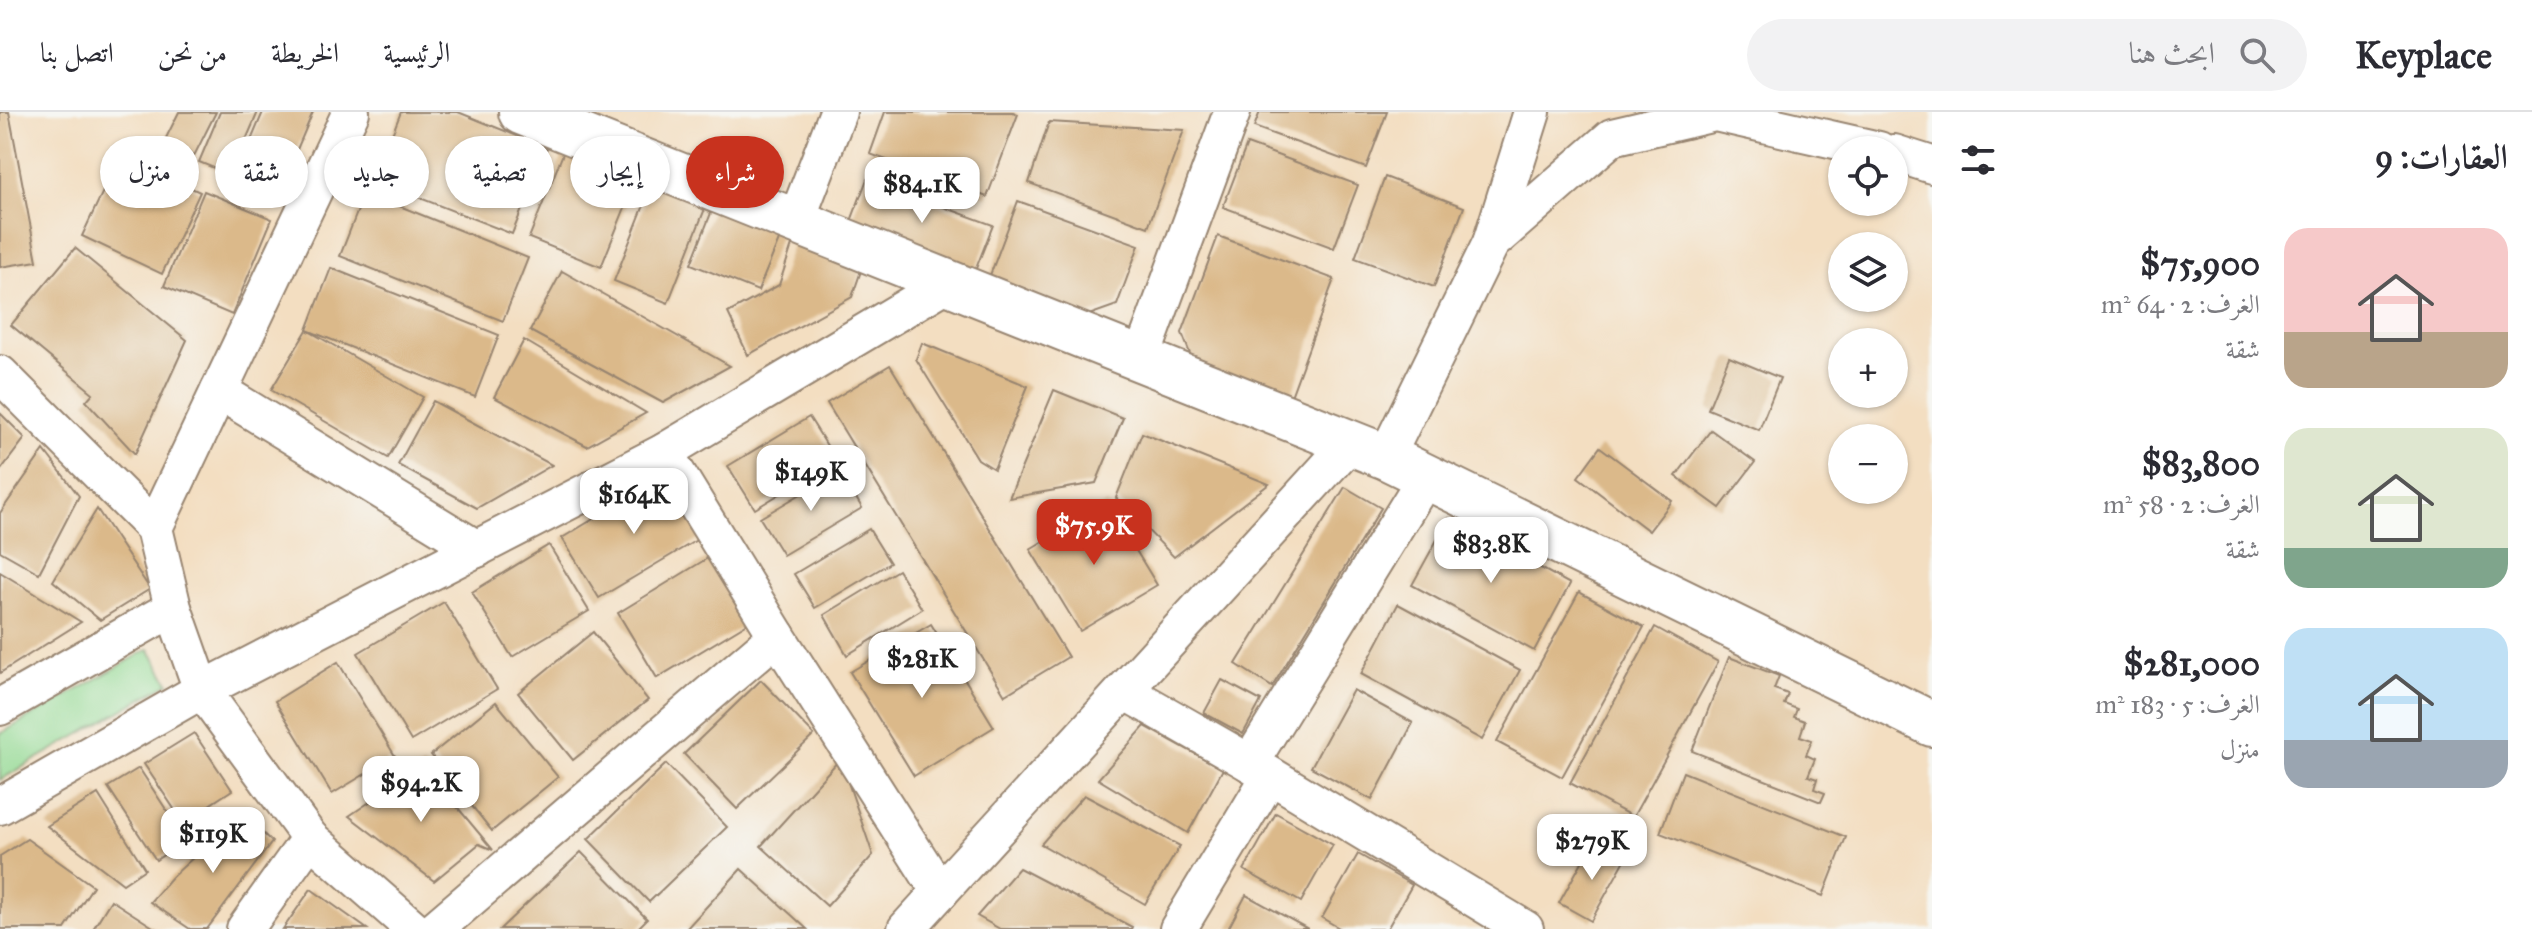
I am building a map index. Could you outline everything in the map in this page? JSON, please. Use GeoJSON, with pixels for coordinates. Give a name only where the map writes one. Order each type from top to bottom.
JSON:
{"type":"FeatureCollection","features":[{"type":"Feature","properties":{"kind":"street"},"geometry":{"type":"LineString","coordinates":[[154,528],[351,112]]}},
{"type":"Feature","properties":{"kind":"street"},"geometry":{"type":"LineString","coordinates":[[521,112],[1368,450],[1932,724]]}},
{"type":"Feature","properties":{"kind":"street"},"geometry":{"type":"LineString","coordinates":[[796,221],[838,112]]}},
{"type":"Feature","properties":{"kind":"street"},"geometry":{"type":"LineString","coordinates":[[1141,359],[1232,112]]}},
{"type":"Feature","properties":{"kind":"street"},"geometry":{"type":"LineString","coordinates":[[906,929],[1124,691],[1368,450],[1491,243],[1532,112]]}},
{"type":"Feature","properties":{"kind":"street"},"geometry":{"type":"LineString","coordinates":[[1491,243],[1612,137],[1715,113],[1828,138]]}},
{"type":"Feature","properties":{"kind":"street"},"geometry":{"type":"LineString","coordinates":[[1908,157],[1932,165]]}},
{"type":"Feature","properties":{"kind":"street"},"geometry":{"type":"LineString","coordinates":[[0,806],[202,690],[664,452],[949,282]]}},
{"type":"Feature","properties":{"kind":"street"},"geometry":{"type":"LineString","coordinates":[[0,374],[154,528],[173,608],[202,690],[310,838],[414,929]]}},
{"type":"Feature","properties":{"kind":"street"},"geometry":{"type":"LineString","coordinates":[[219,391],[477,549]]}},
{"type":"Feature","properties":{"kind":"street"},"geometry":{"type":"LineString","coordinates":[[664,452],[940,892]]}},
{"type":"Feature","properties":{"kind":"street"},"geometry":{"type":"LineString","coordinates":[[1178,929],[1260,770],[1426,477]]}},
{"type":"Feature","properties":{"kind":"street"},"geometry":{"type":"LineString","coordinates":[[0,707],[173,608]]}},
{"type":"Feature","properties":{"kind":"street"},"geometry":{"type":"LineString","coordinates":[[435,929],[777,636]]}},
{"type":"Feature","properties":{"kind":"street"},"geometry":{"type":"LineString","coordinates":[[1124,691],[1525,929]]}},
{"type":"Feature","properties":{"kind":"street"},"geometry":{"type":"LineString","coordinates":[[245,929],[310,838]]}},
{"type":"Feature","properties":{"kind":"green space"},"geometry":{"type":"Polygon","coordinates":[[[149,649],[169,683],[0,780],[0,734],[149,649]]]}},
{"type":"Feature","properties":{"kind":"building"},"geometry":{"type":"Polygon","coordinates":[[[0,112],[9,112],[37,261],[0,267],[0,112]]]}},
{"type":"Feature","properties":{"kind":"building"},"geometry":{"type":"Polygon","coordinates":[[[179,112],[216,112],[199,146],[199,136],[167,136],[179,112]]]}},
{"type":"Feature","properties":{"kind":"building"},"geometry":{"type":"Polygon","coordinates":[[[220,112],[258,112],[248,136],[215,136],[215,168],[199,162],[220,112]]]}},
{"type":"Feature","properties":{"kind":"building"},"geometry":{"type":"Polygon","coordinates":[[[263,112],[313,112],[303,136],[253,136],[263,112]]]}},
{"type":"Feature","properties":{"kind":"building"},"geometry":{"type":"Polygon","coordinates":[[[401,112],[458,112],[517,136],[445,136],[445,208],[429,202],[429,136],[391,136],[401,112]]]}},
{"type":"Feature","properties":{"kind":"building"},"geometry":{"type":"Polygon","coordinates":[[[885,112],[1018,114],[987,197],[870,154],[885,112]]]}},
{"type":"Feature","properties":{"kind":"building"},"geometry":{"type":"Polygon","coordinates":[[[1260,112],[1387,112],[1366,168],[1254,127],[1260,112]]]}},
{"type":"Feature","properties":{"kind":"building"},"geometry":{"type":"Polygon","coordinates":[[[1049,122],[1184,130],[1148,227],[1029,183],[1049,122]]]}},
{"type":"Feature","properties":{"kind":"building"},"geometry":{"type":"Polygon","coordinates":[[[1247,144],[1358,185],[1334,248],[1223,207],[1247,144]]]}},
{"type":"Feature","properties":{"kind":"building"},"geometry":{"type":"Polygon","coordinates":[[[564,151],[570,153],[570,208],[625,208],[601,267],[529,238],[541,208],[554,208],[554,176],[564,151]]]}},
{"type":"Feature","properties":{"kind":"building"},"geometry":{"type":"Polygon","coordinates":[[[1385,177],[1464,207],[1434,287],[1355,258],[1385,177]]]}},
{"type":"Feature","properties":{"kind":"building"},"geometry":{"type":"Polygon","coordinates":[[[867,179],[993,225],[975,271],[850,224],[867,179]]]}},
{"type":"Feature","properties":{"kind":"building"},"geometry":{"type":"Polygon","coordinates":[[[204,191],[215,196],[215,208],[245,208],[272,219],[232,315],[164,286],[204,191]]]}},
{"type":"Feature","properties":{"kind":"building"},"geometry":{"type":"Polygon","coordinates":[[[670,192],[686,198],[686,208],[705,208],[668,303],[614,281],[643,208],[670,208],[670,192]]]}},
{"type":"Feature","properties":{"kind":"building"},"geometry":{"type":"Polygon","coordinates":[[[100,198],[100,208],[193,208],[162,274],[82,236],[100,198]]]}},
{"type":"Feature","properties":{"kind":"building"},"geometry":{"type":"Polygon","coordinates":[[[1018,201],[1139,245],[1117,305],[1089,315],[989,278],[1018,201]]]}},
{"type":"Feature","properties":{"kind":"building"},"geometry":{"type":"Polygon","coordinates":[[[359,208],[405,208],[528,258],[503,321],[340,256],[359,208]]]}},
{"type":"Feature","properties":{"kind":"building"},"geometry":{"type":"Polygon","coordinates":[[[446,208],[523,208],[512,234],[446,208]]]}},
{"type":"Feature","properties":{"kind":"building"},"geometry":{"type":"Polygon","coordinates":[[[713,208],[781,235],[758,291],[691,264],[713,208]]]}},
{"type":"Feature","properties":{"kind":"building"},"geometry":{"type":"Polygon","coordinates":[[[1218,236],[1334,279],[1290,399],[1194,364],[1182,333],[1218,236]]]}},
{"type":"Feature","properties":{"kind":"building"},"geometry":{"type":"Polygon","coordinates":[[[793,242],[863,265],[852,297],[748,355],[728,313],[779,285],[793,242]]]}},
{"type":"Feature","properties":{"kind":"building"},"geometry":{"type":"Polygon","coordinates":[[[75,248],[187,340],[135,454],[86,401],[93,393],[11,325],[75,248]]]}},
{"type":"Feature","properties":{"kind":"building"},"geometry":{"type":"Polygon","coordinates":[[[331,268],[499,335],[475,397],[307,330],[331,268]]]}},
{"type":"Feature","properties":{"kind":"building"},"geometry":{"type":"Polygon","coordinates":[[[562,271],[730,366],[663,403],[530,331],[562,271]]]}},
{"type":"Feature","properties":{"kind":"building"},"geometry":{"type":"Polygon","coordinates":[[[307,330],[423,397],[388,458],[271,390],[307,330]]]}},
{"type":"Feature","properties":{"kind":"building"},"geometry":{"type":"Polygon","coordinates":[[[524,340],[646,413],[587,446],[494,397],[524,340]]]}},
{"type":"Feature","properties":{"kind":"building"},"geometry":{"type":"Polygon","coordinates":[[[922,343],[1028,386],[994,469],[978,459],[916,359],[922,343]]]}},
{"type":"Feature","properties":{"kind":"building"},"geometry":{"type":"Polygon","coordinates":[[[1729,357],[1780,378],[1759,430],[1708,409],[1729,357]]]}},
{"type":"Feature","properties":{"kind":"building"},"geometry":{"type":"Polygon","coordinates":[[[890,365],[1068,657],[1005,695],[827,403],[890,365]]]}},
{"type":"Feature","properties":{"kind":"building"},"geometry":{"type":"Polygon","coordinates":[[[1054,390],[1123,418],[1096,483],[1009,498],[1054,390]]]}},
{"type":"Feature","properties":{"kind":"building"},"geometry":{"type":"Polygon","coordinates":[[[433,401],[552,465],[477,508],[398,465],[433,401]]]}},
{"type":"Feature","properties":{"kind":"building"},"geometry":{"type":"Polygon","coordinates":[[[0,413],[25,438],[0,471],[0,413]]]}},
{"type":"Feature","properties":{"kind":"building"},"geometry":{"type":"Polygon","coordinates":[[[809,417],[836,460],[755,509],[728,466],[809,417]]]}},
{"type":"Feature","properties":{"kind":"building"},"geometry":{"type":"Polygon","coordinates":[[[1711,430],[1755,462],[1720,508],[1676,476],[1711,430]]]}},
{"type":"Feature","properties":{"kind":"building"},"geometry":{"type":"Polygon","coordinates":[[[1142,433],[1269,484],[1174,557],[1116,498],[1142,433]]]}},
{"type":"Feature","properties":{"kind":"building"},"geometry":{"type":"Polygon","coordinates":[[[1600,447],[1672,501],[1649,531],[1578,477],[1600,447]]]}},
{"type":"Feature","properties":{"kind":"building"},"geometry":{"type":"Polygon","coordinates":[[[44,450],[79,496],[39,573],[0,551],[0,513],[44,450]]]}},
{"type":"Feature","properties":{"kind":"building"},"geometry":{"type":"Polygon","coordinates":[[[840,471],[862,508],[783,555],[760,518],[840,471]]]}},
{"type":"Feature","properties":{"kind":"building"},"geometry":{"type":"Polygon","coordinates":[[[668,474],[705,535],[599,598],[562,538],[668,474]]]}},
{"type":"Feature","properties":{"kind":"building"},"geometry":{"type":"Polygon","coordinates":[[[1345,487],[1381,508],[1272,687],[1236,664],[1345,487]]]}},
{"type":"Feature","properties":{"kind":"building"},"geometry":{"type":"Polygon","coordinates":[[[1107,503],[1157,585],[1080,631],[1030,549],[1107,503]]]}},
{"type":"Feature","properties":{"kind":"building"},"geometry":{"type":"Polygon","coordinates":[[[97,509],[150,589],[100,620],[53,581],[97,509]]]}},
{"type":"Feature","properties":{"kind":"building"},"geometry":{"type":"Polygon","coordinates":[[[1449,518],[1570,584],[1534,651],[1412,585],[1449,518]]]}},
{"type":"Feature","properties":{"kind":"building"},"geometry":{"type":"Polygon","coordinates":[[[869,529],[890,563],[815,608],[794,574],[869,529]]]}},
{"type":"Feature","properties":{"kind":"building"},"geometry":{"type":"Polygon","coordinates":[[[549,545],[589,611],[512,657],[472,592],[549,545]]]}},
{"type":"Feature","properties":{"kind":"building"},"geometry":{"type":"Polygon","coordinates":[[[716,553],[756,618],[657,678],[618,613],[716,553]]]}},
{"type":"Feature","properties":{"kind":"building"},"geometry":{"type":"Polygon","coordinates":[[[898,570],[922,609],[847,655],[824,615],[898,570]]]}},
{"type":"Feature","properties":{"kind":"building"},"geometry":{"type":"Polygon","coordinates":[[[0,572],[81,622],[0,673],[0,572]]]}},
{"type":"Feature","properties":{"kind":"building"},"geometry":{"type":"Polygon","coordinates":[[[1579,592],[1644,627],[1562,777],[1497,742],[1579,592]]]}},
{"type":"Feature","properties":{"kind":"building"},"geometry":{"type":"Polygon","coordinates":[[[444,602],[497,689],[411,741],[358,653],[444,602]]]}},
{"type":"Feature","properties":{"kind":"building"},"geometry":{"type":"Polygon","coordinates":[[[1398,604],[1520,670],[1482,740],[1361,674],[1398,604]]]}},
{"type":"Feature","properties":{"kind":"building"},"geometry":{"type":"Polygon","coordinates":[[[931,624],[994,727],[914,776],[850,672],[931,624]]]}},
{"type":"Feature","properties":{"kind":"building"},"geometry":{"type":"Polygon","coordinates":[[[1655,627],[1718,662],[1633,817],[1570,783],[1655,627]]]}},
{"type":"Feature","properties":{"kind":"building"},"geometry":{"type":"Polygon","coordinates":[[[593,632],[648,700],[573,760],[518,693],[593,632]]]}},
{"type":"Feature","properties":{"kind":"building"},"geometry":{"type":"Polygon","coordinates":[[[1729,657],[1779,676],[1774,689],[1788,694],[1784,704],[1797,709],[1794,717],[1805,721],[1800,736],[1812,740],[1806,755],[1815,759],[1808,776],[1817,779],[1814,789],[1825,793],[1821,802],[1692,751],[1729,657]]]}},
{"type":"Feature","properties":{"kind":"building"},"geometry":{"type":"Polygon","coordinates":[[[338,662],[395,756],[332,794],[275,701],[338,662]]]}},
{"type":"Feature","properties":{"kind":"building"},"geometry":{"type":"Polygon","coordinates":[[[761,680],[814,735],[737,809],[684,754],[761,680]]]}},
{"type":"Feature","properties":{"kind":"building"},"geometry":{"type":"Polygon","coordinates":[[[1222,680],[1261,701],[1243,734],[1204,713],[1222,680]]]}},
{"type":"Feature","properties":{"kind":"building"},"geometry":{"type":"Polygon","coordinates":[[[1353,690],[1413,723],[1372,800],[1311,767],[1353,690]]]}},
{"type":"Feature","properties":{"kind":"building"},"geometry":{"type":"Polygon","coordinates":[[[496,702],[558,777],[492,831],[431,755],[496,702]]]}},
{"type":"Feature","properties":{"kind":"building"},"geometry":{"type":"Polygon","coordinates":[[[1145,726],[1223,769],[1188,833],[1098,779],[1145,726]]]}},
{"type":"Feature","properties":{"kind":"building"},"geometry":{"type":"Polygon","coordinates":[[[194,733],[232,790],[183,822],[144,764],[194,733]]]}},
{"type":"Feature","properties":{"kind":"building"},"geometry":{"type":"Polygon","coordinates":[[[840,759],[873,855],[827,906],[761,846],[840,759]]]}},
{"type":"Feature","properties":{"kind":"building"},"geometry":{"type":"Polygon","coordinates":[[[666,764],[727,827],[649,902],[588,839],[666,764]]]}},
{"type":"Feature","properties":{"kind":"building"},"geometry":{"type":"Polygon","coordinates":[[[423,766],[493,850],[479,844],[434,881],[349,816],[423,766]]]}},
{"type":"Feature","properties":{"kind":"building"},"geometry":{"type":"Polygon","coordinates":[[[139,768],[186,840],[156,860],[108,787],[139,768]]]}},
{"type":"Feature","properties":{"kind":"building"},"geometry":{"type":"Polygon","coordinates":[[[1683,772],[1846,837],[1823,896],[1660,833],[1683,772]]]}},
{"type":"Feature","properties":{"kind":"building"},"geometry":{"type":"Polygon","coordinates":[[[98,794],[145,869],[123,884],[47,826],[98,794]]]}},
{"type":"Feature","properties":{"kind":"building"},"geometry":{"type":"Polygon","coordinates":[[[1084,795],[1180,846],[1145,904],[1041,844],[1084,795]]]}},
{"type":"Feature","properties":{"kind":"building"},"geometry":{"type":"Polygon","coordinates":[[[242,813],[272,842],[207,929],[190,929],[150,902],[172,877],[242,813]]]}},
{"type":"Feature","properties":{"kind":"building"},"geometry":{"type":"Polygon","coordinates":[[[1276,813],[1333,845],[1301,902],[1244,870],[1276,813]]]}},
{"type":"Feature","properties":{"kind":"building"},"geometry":{"type":"Polygon","coordinates":[[[27,839],[93,886],[65,929],[0,929],[0,856],[27,839]]]}},
{"type":"Feature","properties":{"kind":"building"},"geometry":{"type":"Polygon","coordinates":[[[1593,842],[1625,860],[1591,921],[1559,903],[1593,842]]]}},
{"type":"Feature","properties":{"kind":"building"},"geometry":{"type":"Polygon","coordinates":[[[581,852],[647,919],[637,929],[500,929],[581,852]]]}},
{"type":"Feature","properties":{"kind":"building"},"geometry":{"type":"Polygon","coordinates":[[[1358,854],[1412,885],[1387,929],[1341,929],[1322,918],[1358,854]]]}},
{"type":"Feature","properties":{"kind":"building"},"geometry":{"type":"Polygon","coordinates":[[[1019,868],[1131,929],[1000,929],[977,916],[1019,868]]]}},
{"type":"Feature","properties":{"kind":"building"},"geometry":{"type":"Polygon","coordinates":[[[741,869],[807,929],[686,929],[741,869]]]}},
{"type":"Feature","properties":{"kind":"building"},"geometry":{"type":"Polygon","coordinates":[[[311,889],[367,929],[283,929],[311,889]]]}},
{"type":"Feature","properties":{"kind":"building"},"geometry":{"type":"Polygon","coordinates":[[[1246,895],[1308,929],[1228,929],[1246,895]]]}},
{"type":"Feature","properties":{"kind":"building"},"geometry":{"type":"Polygon","coordinates":[[[111,900],[156,929],[93,929],[111,900]]]}}]}
